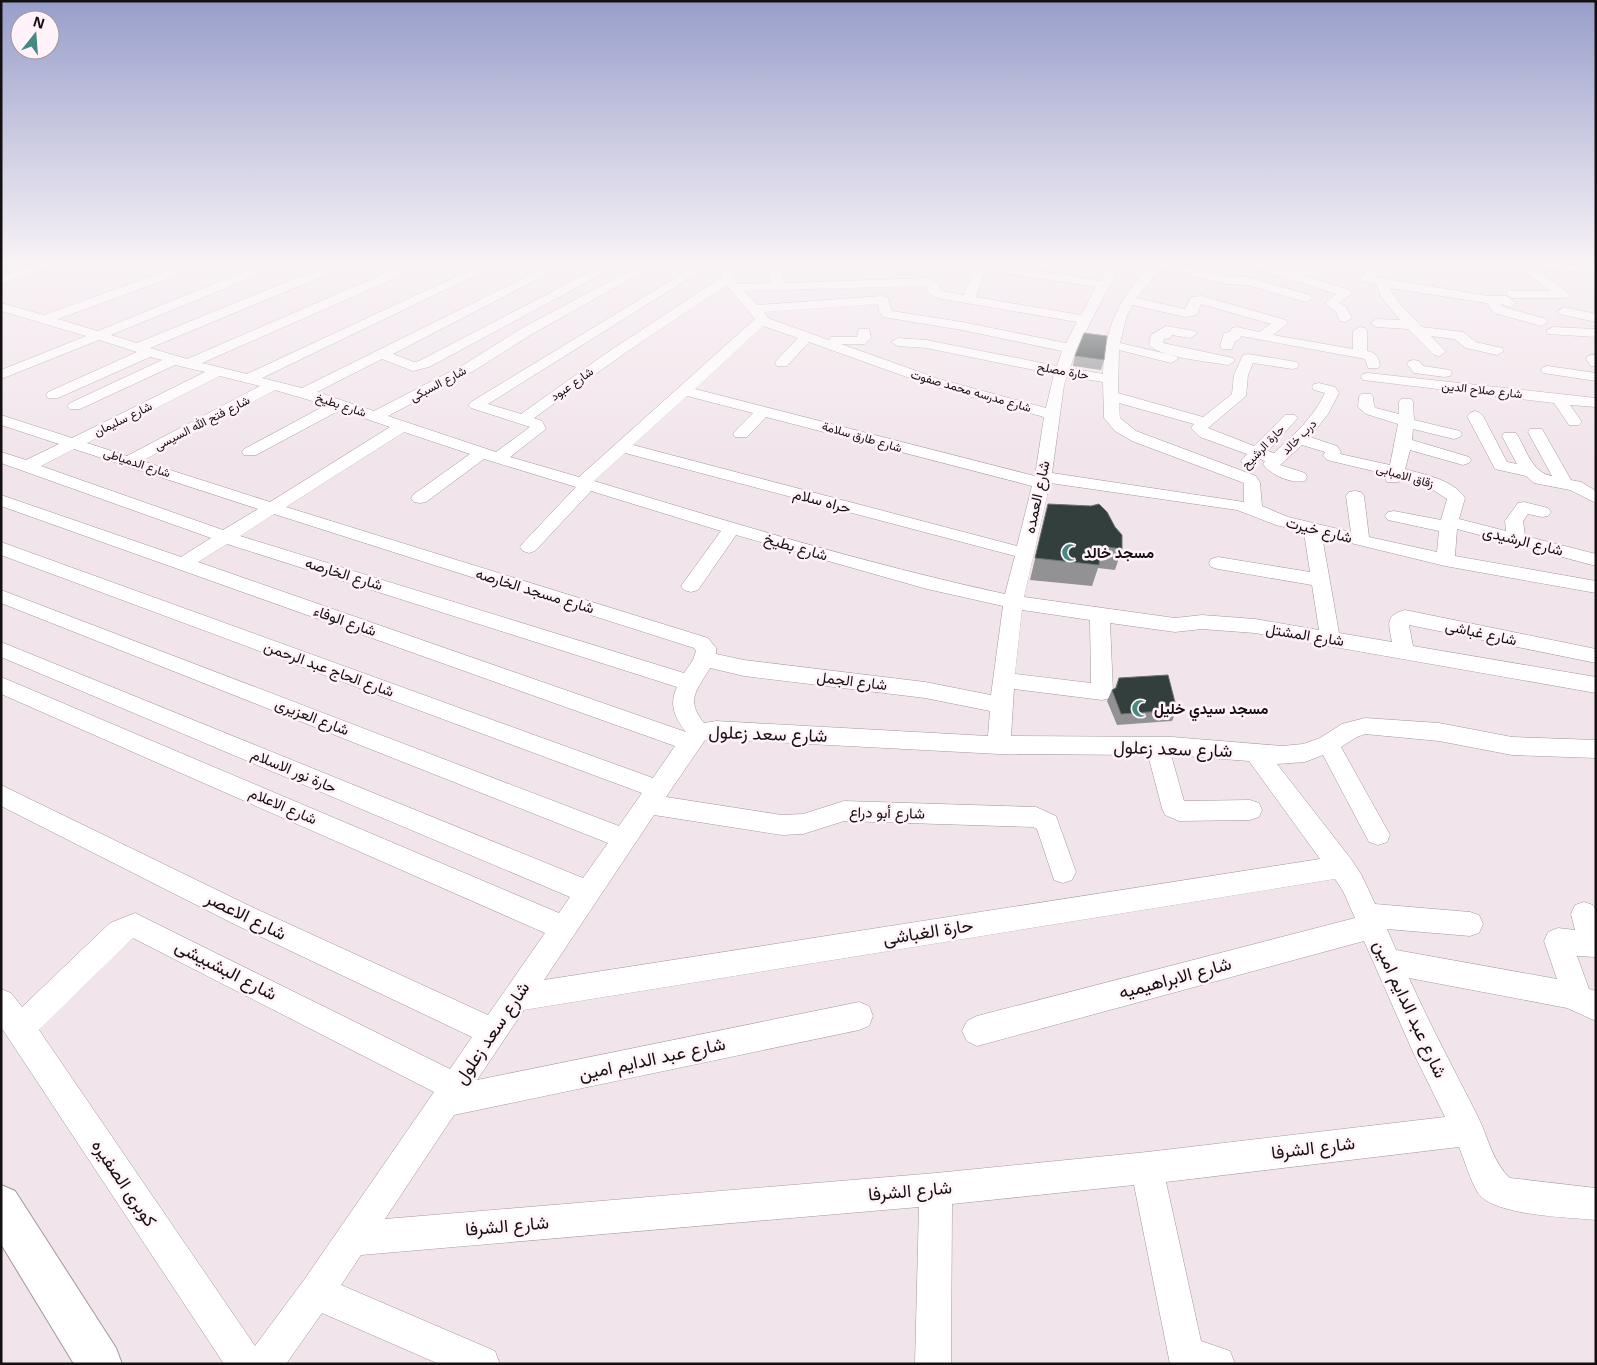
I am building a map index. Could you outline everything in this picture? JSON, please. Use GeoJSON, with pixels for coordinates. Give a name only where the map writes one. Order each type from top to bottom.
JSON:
{"type":"FeatureCollection","features":[{"type":"Feature","properties":{"kind":"street","name":"شارع بطيخ"},"geometry":{"type":"LineString","coordinates":[[74,326],[181,362],[304,393],[377,416],[490,456],[732,528],[910,578],[1013,602]]}},
{"type":"Feature","properties":{"kind":"street"},"geometry":{"type":"LineString","coordinates":[[1,375],[121,326]]}},
{"type":"Feature","properties":{"kind":"street"},"geometry":{"type":"LineString","coordinates":[[53,395],[143,350],[199,326]]}},
{"type":"Feature","properties":{"kind":"street"},"geometry":{"type":"LineString","coordinates":[[75,406],[268,326]]}},
{"type":"Feature","properties":{"kind":"street"},"geometry":{"type":"LineString","coordinates":[[248,379],[361,326]]}},
{"type":"Feature","properties":{"kind":"street"},"geometry":{"type":"LineString","coordinates":[[304,393],[438,326]]}},
{"type":"Feature","properties":{"kind":"street"},"geometry":{"type":"LineString","coordinates":[[381,354],[413,366],[424,364],[497,326]]}},
{"type":"Feature","properties":{"kind":"street","name":"شارع السبكى"},"geometry":{"type":"LineString","coordinates":[[377,416],[470,367],[537,326]]}},
{"type":"Feature","properties":{"kind":"street"},"geometry":{"type":"LineString","coordinates":[[420,498],[538,429],[537,424],[476,405],[605,326]]}},
{"type":"Feature","properties":{"kind":"street","name":"شارع عبود"},"geometry":{"type":"LineString","coordinates":[[525,420],[527,416],[613,355],[661,326]]}},
{"type":"Feature","properties":{"kind":"street"},"geometry":{"type":"LineString","coordinates":[[529,547],[584,484],[747,326]]}},
{"type":"Feature","properties":{"kind":"street","name":"شارع مدرسه محمد صفوت"},"geometry":{"type":"LineString","coordinates":[[784,326],[934,382],[1051,414]]}},
{"type":"Feature","properties":{"kind":"street"},"geometry":{"type":"LineString","coordinates":[[960,326],[1070,348]]}},
{"type":"Feature","properties":{"kind":"street","name":"شارع العمده"},"geometry":{"type":"LineString","coordinates":[[998,745],[1013,602],[1024,553],[1042,518],[1042,480],[1051,414],[1061,371],[1070,348],[1091,326]]}},
{"type":"Feature","properties":{"kind":"street","name":"شارع العمده"},"geometry":{"type":"LineString","coordinates":[[1109,326],[1112,346],[1110,379],[1112,418],[1117,425],[1126,432],[1172,452],[1251,482],[1253,509]]}},
{"type":"Feature","properties":{"kind":"street"},"geometry":{"type":"LineString","coordinates":[[1266,338],[1264,335],[1277,326]]}},
{"type":"Feature","properties":{"kind":"street"},"geometry":{"type":"LineString","coordinates":[[1398,326],[1458,335],[1470,345],[1497,351]]}},
{"type":"Feature","properties":{"kind":"street"},"geometry":{"type":"LineString","coordinates":[[1413,326],[1439,352]]}},
{"type":"Feature","properties":{"kind":"street"},"geometry":{"type":"LineString","coordinates":[[1190,334],[1165,330],[1165,335],[1158,334],[1156,344],[1164,353],[1194,364],[1198,370]]}},
{"type":"Feature","properties":{"kind":"street"},"geometry":{"type":"LineString","coordinates":[[1252,341],[1230,341],[1237,331],[1266,338],[1360,354],[1360,331]]}},
{"type":"Feature","properties":{"kind":"street"},"geometry":{"type":"LineString","coordinates":[[1553,331],[1595,338]]}},
{"type":"Feature","properties":{"kind":"street"},"geometry":{"type":"LineString","coordinates":[[782,363],[813,338],[860,341],[864,338],[864,332]]}},
{"type":"Feature","properties":{"kind":"street","name":"حارة مصلح"},"geometry":{"type":"LineString","coordinates":[[898,342],[926,344],[1110,379]]}},
{"type":"Feature","properties":{"kind":"street"},"geometry":{"type":"LineString","coordinates":[[1112,346],[1228,361]]}},
{"type":"Feature","properties":{"kind":"street","name":"شارع صلاح الدين"},"geometry":{"type":"LineString","coordinates":[[1360,354],[1370,356],[1371,371],[1462,388],[1590,403]]}},
{"type":"Feature","properties":{"kind":"street"},"geometry":{"type":"LineString","coordinates":[[1276,459],[1201,431],[1199,428],[1204,422],[1231,404],[1239,396],[1241,375],[1248,358],[1292,365]]}},
{"type":"Feature","properties":{"kind":"street"},"geometry":{"type":"LineString","coordinates":[[1596,358],[1593,359],[1596,363]]}},
{"type":"Feature","properties":{"kind":"street"},"geometry":{"type":"LineString","coordinates":[[1414,364],[1419,370],[1449,375],[1462,388],[1500,465],[1506,468],[1529,472],[1540,479],[1592,492]]}},
{"type":"Feature","properties":{"kind":"street"},"geometry":{"type":"LineString","coordinates":[[1548,370],[1596,377]]}},
{"type":"Feature","properties":{"kind":"street","name":"شارع سليمان"},"geometry":{"type":"LineString","coordinates":[[27,466],[219,371]]}},
{"type":"Feature","properties":{"kind":"street","name":"شارع فتح الله السيسى"},"geometry":{"type":"LineString","coordinates":[[129,461],[274,386]]}},
{"type":"Feature","properties":{"kind":"street","name":"درب خالد"},"geometry":{"type":"LineString","coordinates":[[1299,477],[1272,467],[1271,464],[1323,412],[1332,393],[1330,390],[1318,387]]}},
{"type":"Feature","properties":{"kind":"street","name":"شارع طارق سلامة"},"geometry":{"type":"LineString","coordinates":[[683,390],[941,458],[1042,480]]}},
{"type":"Feature","properties":{"kind":"street"},"geometry":{"type":"LineString","coordinates":[[1111,396],[1204,422]]}},
{"type":"Feature","properties":{"kind":"street"},"geometry":{"type":"LineString","coordinates":[[1366,397],[1366,407],[1371,411],[1454,434]]}},
{"type":"Feature","properties":{"kind":"street"},"geometry":{"type":"LineString","coordinates":[[1559,399],[1574,422]]}},
{"type":"Feature","properties":{"kind":"street"},"geometry":{"type":"LineString","coordinates":[[1395,475],[1404,443],[1406,402]]}},
{"type":"Feature","properties":{"kind":"street"},"geometry":{"type":"LineString","coordinates":[[1590,403],[1596,413]]}},
{"type":"Feature","properties":{"kind":"street"},"geometry":{"type":"LineString","coordinates":[[250,452],[340,404]]}},
{"type":"Feature","properties":{"kind":"street"},"geometry":{"type":"LineString","coordinates":[[741,434],[764,410]]}},
{"type":"Feature","properties":{"kind":"street","name":"حارة الرشيح"},"geometry":{"type":"LineString","coordinates":[[1236,475],[1290,418]]}},
{"type":"Feature","properties":{"kind":"street","name":"شارع الدمياطى"},"geometry":{"type":"LineString","coordinates":[[1,420],[272,508]]}},
{"type":"Feature","properties":{"kind":"street"},"geometry":{"type":"LineString","coordinates":[[182,564],[403,426]]}},
{"type":"Feature","properties":{"kind":"street"},"geometry":{"type":"LineString","coordinates":[[1536,432],[1565,484]]}},
{"type":"Feature","properties":{"kind":"street"},"geometry":{"type":"LineString","coordinates":[[1510,436],[1529,472]]}},
{"type":"Feature","properties":{"kind":"street","name":"زقاق الامبابى"},"geometry":{"type":"LineString","coordinates":[[1298,438],[1331,449],[1333,452],[1331,456],[1333,457],[1445,488],[1454,495],[1456,498],[1449,525],[1445,560]]}},
{"type":"Feature","properties":{"kind":"street"},"geometry":{"type":"LineString","coordinates":[[1404,443],[1462,460]]}},
{"type":"Feature","properties":{"kind":"street","name":"حراه سلام"},"geometry":{"type":"LineString","coordinates":[[621,447],[786,492],[1024,553]]}},
{"type":"Feature","properties":{"kind":"street","name":"شارع الخارصه"},"geometry":{"type":"LineString","coordinates":[[1,457],[225,537],[690,682]]}},
{"type":"Feature","properties":{"kind":"street","name":"شارع خيرت"},"geometry":{"type":"LineString","coordinates":[[1042,480],[1218,502],[1253,509],[1282,521],[1445,560],[1596,587]]}},
{"type":"Feature","properties":{"kind":"street"},"geometry":{"type":"LineString","coordinates":[[1355,496],[1361,541]]}},
{"type":"Feature","properties":{"kind":"street","name":"شارع الوفاء"},"geometry":{"type":"LineString","coordinates":[[1,500],[182,564],[694,737]]}},
{"type":"Feature","properties":{"kind":"street"},"geometry":{"type":"LineString","coordinates":[[1516,539],[1514,520],[1524,507],[1542,512]]}},
{"type":"Feature","properties":{"kind":"street","name":"شارع مسجد الخارصه"},"geometry":{"type":"LineString","coordinates":[[272,508],[701,643],[706,653],[702,659]]}},
{"type":"Feature","properties":{"kind":"street","name":"شارع الرشيدى"},"geometry":{"type":"LineString","coordinates":[[1394,516],[1516,539],[1596,560]]}},
{"type":"Feature","properties":{"kind":"street"},"geometry":{"type":"LineString","coordinates":[[691,586],[732,528]]}},
{"type":"Feature","properties":{"kind":"street"},"geometry":{"type":"LineString","coordinates":[[1312,528],[1330,638]]}},
{"type":"Feature","properties":{"kind":"street","name":"شارع الحاج عبد الرحمن"},"geometry":{"type":"LineString","coordinates":[[1,548],[652,797]]}},
{"type":"Feature","properties":{"kind":"street"},"geometry":{"type":"LineString","coordinates":[[1218,563],[1320,580]]}},
{"type":"Feature","properties":{"kind":"street","name":"شارع العزيرى"},"geometry":{"type":"LineString","coordinates":[[1,596],[623,838]]}},
{"type":"Feature","properties":{"kind":"street","name":"شارع المشتل"},"geometry":{"type":"LineString","coordinates":[[1013,602],[1175,625],[1202,622],[1228,623],[1330,638],[1596,686]]}},
{"type":"Feature","properties":{"kind":"street"},"geometry":{"type":"LineString","coordinates":[[1004,680],[1095,693],[1102,692],[1100,614]]}},
{"type":"Feature","properties":{"kind":"street","name":"شارع غباشى"},"geometry":{"type":"LineString","coordinates":[[1404,652],[1399,624],[1400,620],[1405,617],[1596,656]]}},
{"type":"Feature","properties":{"kind":"street","name":"حارة نور الاسلام"},"geometry":{"type":"LineString","coordinates":[[1,649],[588,892]]}},
{"type":"Feature","properties":{"kind":"street"},"geometry":{"type":"LineString","coordinates":[[694,737],[682,701],[702,659]]}},
{"type":"Feature","properties":{"kind":"street","name":"شارع الجمل"},"geometry":{"type":"LineString","coordinates":[[702,659],[744,668],[925,690],[1001,705]]}},
{"type":"Feature","properties":{"kind":"street","name":"شارع الاعلام"},"geometry":{"type":"LineString","coordinates":[[1,685],[564,928]]}},
{"type":"Feature","properties":{"kind":"street","name":"شارع سعد زعلول"},"geometry":{"type":"LineString","coordinates":[[264,1364],[316,1292],[564,928],[623,838],[694,737],[716,730],[998,745],[1157,746],[1282,754],[1305,753],[1328,744],[1350,730],[1365,726],[1439,732],[1512,746],[1595,750]]}},
{"type":"Feature","properties":{"kind":"street"},"geometry":{"type":"LineString","coordinates":[[1328,744],[1378,834]]}},
{"type":"Feature","properties":{"kind":"street"},"geometry":{"type":"LineString","coordinates":[[1157,746],[1174,808],[1179,811],[1250,810]]}},
{"type":"Feature","properties":{"kind":"street","name":"شارع عبد الدايم امين"},"geometry":{"type":"LineString","coordinates":[[1256,753],[1353,884],[1424,1042],[1468,1130],[1490,1182],[1501,1192],[1596,1204]]}},
{"type":"Feature","properties":{"kind":"street","name":"شارع الاعصر"},"geometry":{"type":"LineString","coordinates":[[1,795],[78,835],[336,961],[493,1032]]}},
{"type":"Feature","properties":{"kind":"street","name":"شارع أبو دراع"},"geometry":{"type":"LineString","coordinates":[[652,797],[782,825],[803,824],[844,811],[1036,816],[1047,823],[1063,872]]}},
{"type":"Feature","properties":{"kind":"street","name":"حارة الغباشى"},"geometry":{"type":"LineString","coordinates":[[515,998],[1342,867]]}},
{"type":"Feature","properties":{"kind":"street"},"geometry":{"type":"LineString","coordinates":[[1584,914],[1593,945],[1559,941],[1558,943],[1587,1002]]}},
{"type":"Feature","properties":{"kind":"street","name":"شارع الابراهيميه"},"geometry":{"type":"LineString","coordinates":[[977,1031],[1371,921],[1470,924]]}},
{"type":"Feature","properties":{"kind":"street","name":"شارع البشبيشى"},"geometry":{"type":"LineString","coordinates":[[10,1015],[119,932],[135,925],[450,1094]]}},
{"type":"Feature","properties":{"kind":"street"},"geometry":{"type":"LineString","coordinates":[[1387,961],[1587,1002]]}},
{"type":"Feature","properties":{"kind":"street","name":"كوبرى الصفيره"},"geometry":{"type":"LineString","coordinates":[[10,1015],[246,1364]]}},
{"type":"Feature","properties":{"kind":"street","name":"شارع عبد الدايم امين"},"geometry":{"type":"LineString","coordinates":[[450,1094],[859,1016]]}},
{"type":"Feature","properties":{"kind":"street","name":"شارع الشرفا"},"geometry":{"type":"LineString","coordinates":[[351,1239],[936,1189],[1147,1168],[1468,1130]]}},
{"type":"Feature","properties":{"kind":"street"},"geometry":{"type":"LineString","coordinates":[[1147,1168],[1197,1361]]}},
{"type":"Feature","properties":{"kind":"street"},"geometry":{"type":"LineString","coordinates":[[933,1364],[936,1189]]}},
{"type":"Feature","properties":{"kind":"street"},"geometry":{"type":"LineString","coordinates":[[1,1205],[100,1364]]}},
{"type":"Feature","properties":{"kind":"street"},"geometry":{"type":"LineString","coordinates":[[316,1292],[482,1364]]}},
{"type":"Feature","properties":{"kind":"building"},"geometry":{"type":"Polygon","coordinates":[[[1084,333],[1107,336],[1104,360],[1075,356],[1084,333]]]}},
{"type":"Feature","properties":{"kind":"building"},"geometry":{"type":"Polygon","coordinates":[[[1048,504],[1091,506],[1099,504],[1107,512],[1122,535],[1122,549],[1100,546],[1099,565],[1035,558],[1048,504]]]}},
{"type":"Feature","properties":{"kind":"building","name":"مسجد سيدي خليل"},"geometry":{"type":"Polygon","coordinates":[[[1168,675],[1177,710],[1121,714],[1112,690],[1116,688],[1119,678],[1168,675]]]}},
{"type":"Feature","properties":{"kind":"place","name":"مسجد خالد"},"geometry":{"type":"Point","coordinates":[1070,553]}},
{"type":"Feature","properties":{"kind":"place","name":"مسجد سيدي خليل"},"geometry":{"type":"Point","coordinates":[1140,709]}}]}
